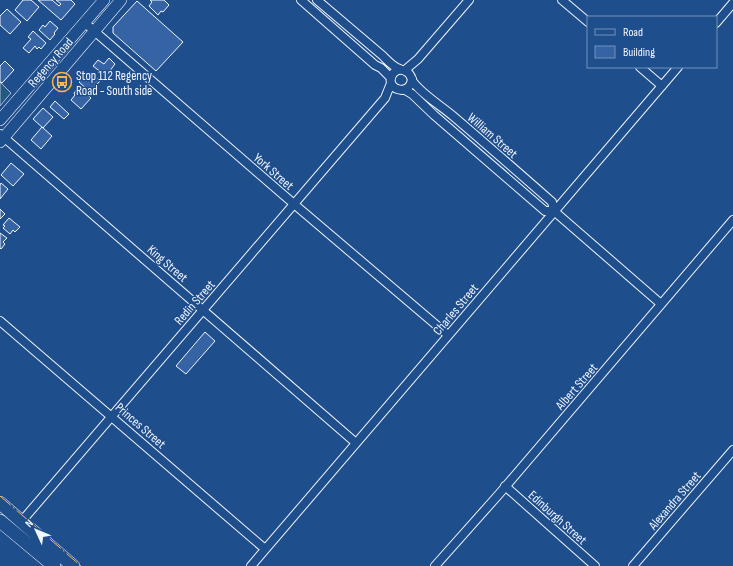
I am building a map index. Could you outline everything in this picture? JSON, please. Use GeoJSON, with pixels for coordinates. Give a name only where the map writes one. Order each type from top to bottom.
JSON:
{"type":"FeatureCollection","features":[{"type":"Feature","properties":{"kind":"main road","name":"Regency Road"},"geometry":{"type":"LineString","coordinates":[[0,120],[104,0]]}},
{"type":"Feature","properties":{"kind":"main road","name":"Regency Road"},"geometry":{"type":"LineString","coordinates":[[1,138],[121,0]]}},
{"type":"Feature","properties":{"kind":"main road"},"geometry":{"type":"LineString","coordinates":[[0,503],[73,566]]}},
{"type":"Feature","properties":{"kind":"main road"},"geometry":{"type":"LineString","coordinates":[[0,521],[54,566]]}},
{"type":"Feature","properties":{"kind":"street"},"geometry":{"type":"LineString","coordinates":[[301,0],[375,65],[381,68],[396,89],[402,90],[409,87],[407,74],[418,59],[469,0]]}},
{"type":"Feature","properties":{"kind":"street","name":"William Street"},"geometry":{"type":"LineString","coordinates":[[317,0],[391,64],[407,74],[418,88],[552,202],[554,211]]}},
{"type":"Feature","properties":{"kind":"street"},"geometry":{"type":"LineString","coordinates":[[562,0],[587,21]]}},
{"type":"Feature","properties":{"kind":"street"},"geometry":{"type":"LineString","coordinates":[[717,22],[733,3]]}},
{"type":"Feature","properties":{"kind":"street","name":"York Street"},"geometry":{"type":"LineString","coordinates":[[85,22],[294,204],[448,335]]}},
{"type":"Feature","properties":{"kind":"street"},"geometry":{"type":"LineString","coordinates":[[641,68],[662,86]]}},
{"type":"Feature","properties":{"kind":"street","name":"Charles Street"},"geometry":{"type":"LineString","coordinates":[[250,566],[677,68]]}},
{"type":"Feature","properties":{"kind":"street"},"geometry":{"type":"LineString","coordinates":[[391,81],[394,72],[407,74]]}},
{"type":"Feature","properties":{"kind":"street","name":"Redin Street"},"geometry":{"type":"LineString","coordinates":[[21,522],[385,98],[391,81]]}},
{"type":"Feature","properties":{"kind":"street","name":"Redin Street"},"geometry":{"type":"LineString","coordinates":[[385,98],[402,90]]}},
{"type":"Feature","properties":{"kind":"street","name":"William Street"},"geometry":{"type":"LineString","coordinates":[[402,90],[412,94],[434,115],[545,210],[554,211],[661,304]]}},
{"type":"Feature","properties":{"kind":"street","name":"King Street"},"geometry":{"type":"LineString","coordinates":[[1,138],[356,443]]}},
{"type":"Feature","properties":{"kind":"street","name":"Albert Street"},"geometry":{"type":"LineString","coordinates":[[436,566],[733,220]]}},
{"type":"Feature","properties":{"kind":"street","name":"Princes Street"},"geometry":{"type":"LineString","coordinates":[[0,321],[265,549]]}},
{"type":"Feature","properties":{"kind":"street","name":"Alexandra Street"},"geometry":{"type":"LineString","coordinates":[[633,566],[733,450]]}},
{"type":"Feature","properties":{"kind":"street","name":"Edinburgh Street"},"geometry":{"type":"LineString","coordinates":[[505,486],[595,566]]}},
{"type":"Feature","properties":{"kind":"street"},"geometry":{"type":"LineString","coordinates":[[0,531],[17,535]]}},
{"type":"Feature","properties":{"kind":"shaded area"},"geometry":{"type":"Polygon","coordinates":[[[0,82],[11,93],[0,106],[0,82]]]}},
{"type":"Feature","properties":{"kind":"building"},"geometry":{"type":"Polygon","coordinates":[[[23,0],[31,0],[39,7],[27,21],[15,10],[23,0]]]}},
{"type":"Feature","properties":{"kind":"building"},"geometry":{"type":"Polygon","coordinates":[[[38,0],[52,0],[59,6],[61,4],[56,0],[71,0],[75,4],[61,20],[38,0]]]}},
{"type":"Feature","properties":{"kind":"building"},"geometry":{"type":"Polygon","coordinates":[[[150,0],[164,0],[169,5],[158,15],[149,6],[152,2],[150,0]]]}},
{"type":"Feature","properties":{"kind":"building"},"geometry":{"type":"Polygon","coordinates":[[[137,1],[183,42],[156,71],[113,33],[113,27],[137,1]]]}},
{"type":"Feature","properties":{"kind":"building"},"geometry":{"type":"Polygon","coordinates":[[[7,9],[21,22],[10,34],[0,25],[0,16],[7,9]]]}},
{"type":"Feature","properties":{"kind":"building"},"geometry":{"type":"Polygon","coordinates":[[[50,21],[58,28],[50,40],[39,30],[43,25],[45,27],[50,21]]]}},
{"type":"Feature","properties":{"kind":"building"},"geometry":{"type":"Polygon","coordinates":[[[33,31],[46,43],[41,49],[39,47],[37,49],[35,46],[29,53],[23,48],[31,39],[28,37],[33,31]]]}},
{"type":"Feature","properties":{"kind":"building"},"geometry":{"type":"Polygon","coordinates":[[[109,58],[115,64],[106,76],[93,66],[98,60],[104,64],[109,58]]]}},
{"type":"Feature","properties":{"kind":"building"},"geometry":{"type":"Polygon","coordinates":[[[5,61],[14,70],[2,83],[0,82],[0,66],[5,61]]]}},
{"type":"Feature","properties":{"kind":"building"},"geometry":{"type":"Polygon","coordinates":[[[91,72],[100,81],[90,92],[79,82],[83,78],[85,79],[91,72]]]}},
{"type":"Feature","properties":{"kind":"building"},"geometry":{"type":"Polygon","coordinates":[[[79,87],[91,98],[81,109],[71,100],[79,87]]]}},
{"type":"Feature","properties":{"kind":"building"},"geometry":{"type":"Polygon","coordinates":[[[55,101],[69,114],[64,119],[50,107],[55,101]]]}},
{"type":"Feature","properties":{"kind":"building"},"geometry":{"type":"Polygon","coordinates":[[[43,108],[53,117],[43,128],[33,119],[43,108]]]}},
{"type":"Feature","properties":{"kind":"building"},"geometry":{"type":"Polygon","coordinates":[[[42,127],[52,136],[41,149],[31,140],[42,127]]]}},
{"type":"Feature","properties":{"kind":"building"},"geometry":{"type":"Polygon","coordinates":[[[11,163],[24,174],[13,186],[1,175],[11,163]]]}},
{"type":"Feature","properties":{"kind":"building"},"geometry":{"type":"Polygon","coordinates":[[[1,183],[8,189],[0,199],[0,185],[1,183]]]}},
{"type":"Feature","properties":{"kind":"building"},"geometry":{"type":"Polygon","coordinates":[[[0,209],[5,214],[0,219],[0,209]]]}},
{"type":"Feature","properties":{"kind":"building"},"geometry":{"type":"Polygon","coordinates":[[[9,218],[20,227],[15,232],[13,230],[10,234],[3,228],[5,226],[3,225],[9,218]]]}},
{"type":"Feature","properties":{"kind":"building"},"geometry":{"type":"Polygon","coordinates":[[[0,233],[7,238],[3,242],[5,244],[1,249],[0,248],[0,233]]]}},
{"type":"Feature","properties":{"kind":"building"},"geometry":{"type":"Polygon","coordinates":[[[205,332],[215,341],[186,374],[176,366],[205,332]]]}},
{"type":"Feature","properties":{"kind":"power"},"geometry":{"type":"LineString","coordinates":[[0,496],[81,566]]}},
{"type":"Feature","properties":{"kind":"place","name":"Stop 112 Regency Road - South side"},"geometry":{"type":"Point","coordinates":[62,82]}}]}
